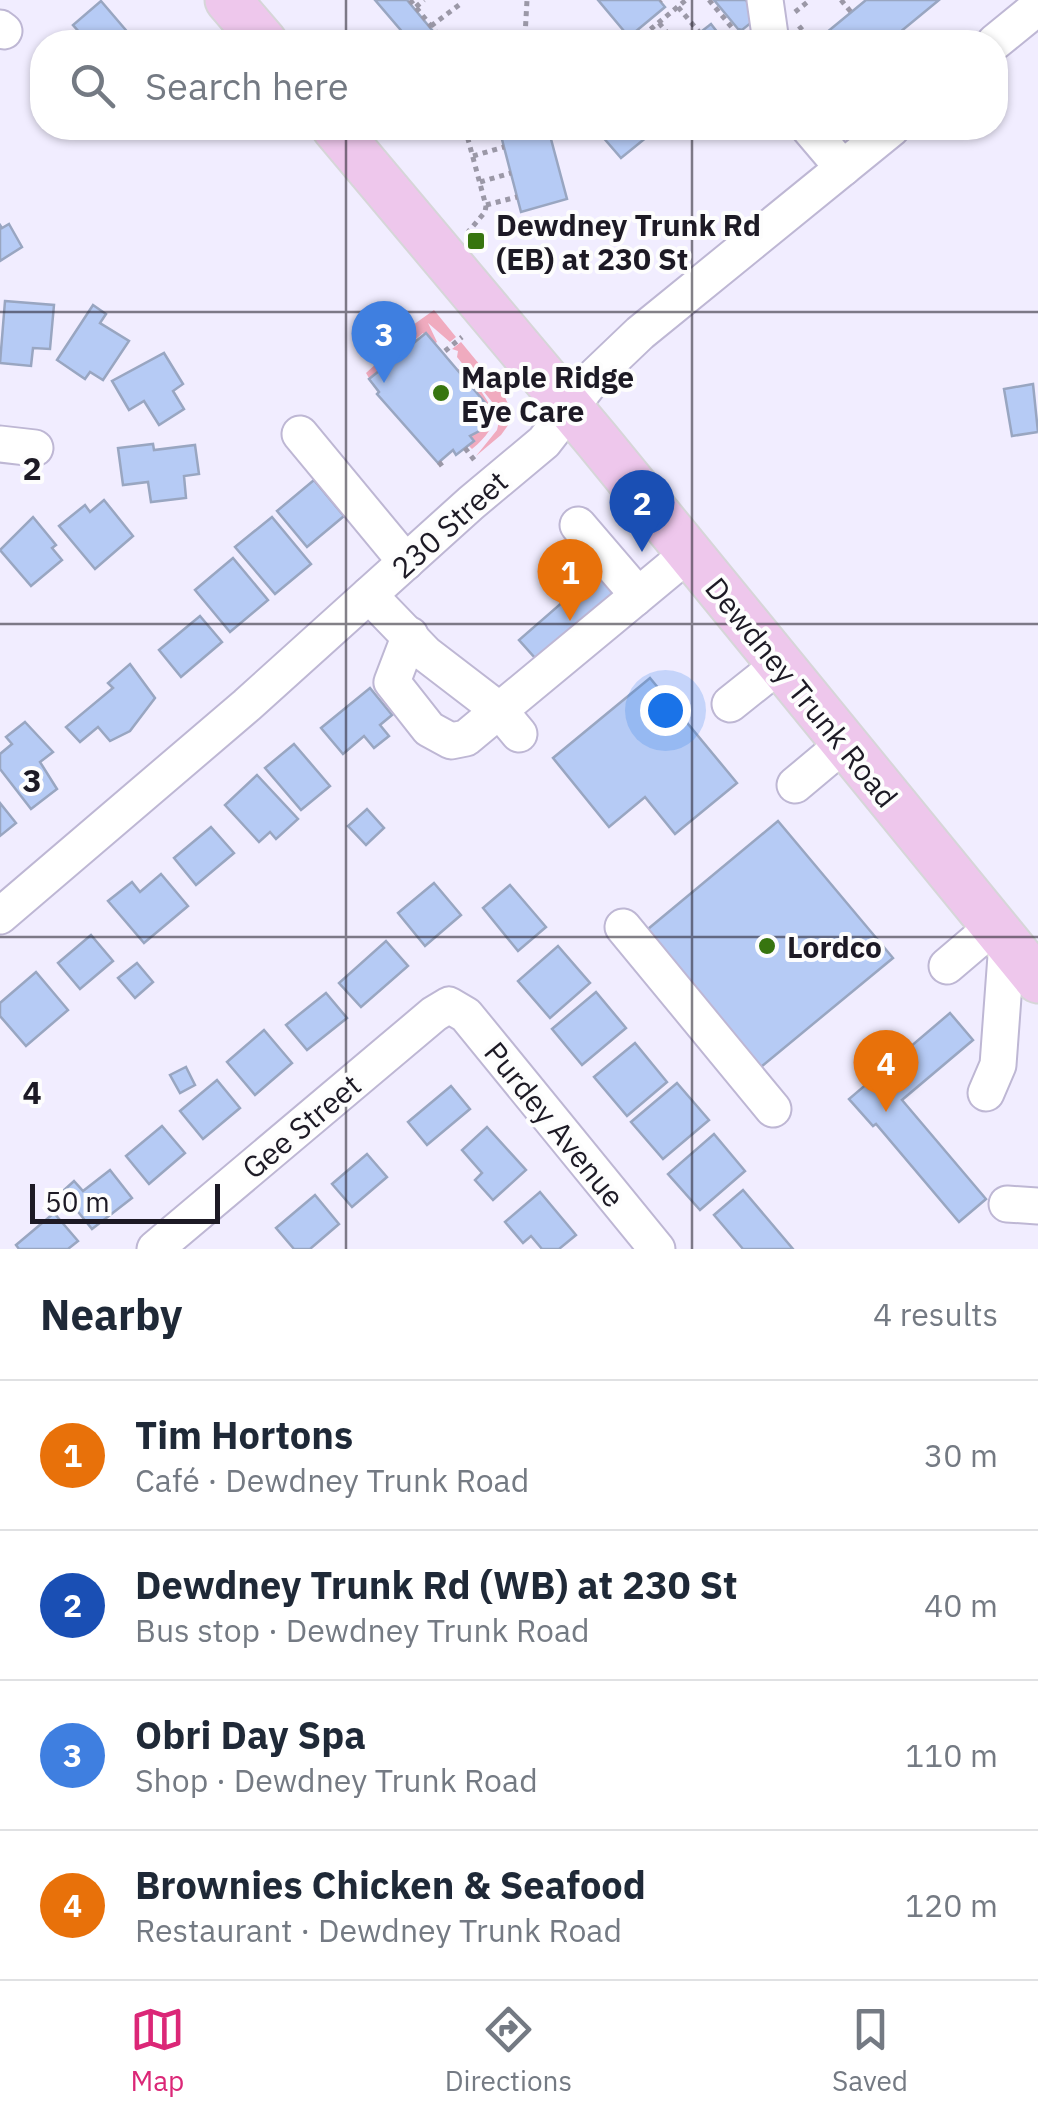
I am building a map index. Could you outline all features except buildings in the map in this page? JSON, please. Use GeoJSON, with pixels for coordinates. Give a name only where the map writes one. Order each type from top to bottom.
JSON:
{"type":"FeatureCollection","features":[{"type":"Feature","properties":{"kind":"main road"},"geometry":{"type":"LineString","coordinates":[[228,0],[254,30]]}},
{"type":"Feature","properties":{"kind":"main road","name":"Dewdney Trunk Road"},"geometry":{"type":"LineString","coordinates":[[344,140],[570,408],[1038,980]]}},
{"type":"Feature","properties":{"kind":"street"},"geometry":{"type":"LineString","coordinates":[[1008,31],[1038,7]]}},
{"type":"Feature","properties":{"kind":"street"},"geometry":{"type":"LineString","coordinates":[[819,140],[843,168]]}},
{"type":"Feature","properties":{"kind":"street","name":"230 Street"},"geometry":{"type":"LineString","coordinates":[[0,916],[247,705],[544,442],[595,376],[640,333],[877,140]]}},
{"type":"Feature","properties":{"kind":"street"},"geometry":{"type":"LineString","coordinates":[[300,434],[406,562]]}},
{"type":"Feature","properties":{"kind":"street"},"geometry":{"type":"LineString","coordinates":[[578,525],[632,588],[635,598]]}},
{"type":"Feature","properties":{"kind":"street"},"geometry":{"type":"LineString","coordinates":[[410,635],[392,682],[429,728],[451,741],[466,738],[509,722],[635,598],[688,554]]}},
{"type":"Feature","properties":{"kind":"street"},"geometry":{"type":"LineString","coordinates":[[368,595],[426,654],[509,722]]}},
{"type":"Feature","properties":{"kind":"street"},"geometry":{"type":"LineString","coordinates":[[730,704],[779,664]]}},
{"type":"Feature","properties":{"kind":"street"},"geometry":{"type":"LineString","coordinates":[[795,784],[844,744]]}},
{"type":"Feature","properties":{"kind":"street"},"geometry":{"type":"LineString","coordinates":[[623,928],[773,1109]]}},
{"type":"Feature","properties":{"kind":"street"},"geometry":{"type":"LineString","coordinates":[[946,966],[1000,934]]}},
{"type":"Feature","properties":{"kind":"street"},"geometry":{"type":"LineString","coordinates":[[986,1093],[998,1065],[1000,934]]}},
{"type":"Feature","properties":{"kind":"street","name":"Gee Street"},"geometry":{"type":"LineString","coordinates":[[155,1249],[449,1005]]}},
{"type":"Feature","properties":{"kind":"street","name":"Purdey Avenue"},"geometry":{"type":"LineString","coordinates":[[449,1005],[466,1015],[657,1249]]}},
{"type":"Feature","properties":{"kind":"path"},"geometry":{"type":"LineString","coordinates":[[410,0],[434,30]]}},
{"type":"Feature","properties":{"kind":"path"},"geometry":{"type":"LineString","coordinates":[[416,7],[424,0]]}},
{"type":"Feature","properties":{"kind":"path"},"geometry":{"type":"LineString","coordinates":[[525,30],[527,0]]}},
{"type":"Feature","properties":{"kind":"path"},"geometry":{"type":"LineString","coordinates":[[651,30],[686,0]]}},
{"type":"Feature","properties":{"kind":"path"},"geometry":{"type":"LineString","coordinates":[[709,0],[734,30]]}},
{"type":"Feature","properties":{"kind":"path"},"geometry":{"type":"LineString","coordinates":[[775,20],[810,0]]}},
{"type":"Feature","properties":{"kind":"path"},"geometry":{"type":"LineString","coordinates":[[841,0],[851,12]]}},
{"type":"Feature","properties":{"kind":"path"},"geometry":{"type":"LineString","coordinates":[[431,26],[459,5]]}},
{"type":"Feature","properties":{"kind":"path"},"geometry":{"type":"LineString","coordinates":[[678,6],[698,30]]}},
{"type":"Feature","properties":{"kind":"path"},"geometry":{"type":"LineString","coordinates":[[659,22],[665,30]]}},
{"type":"Feature","properties":{"kind":"path"},"geometry":{"type":"LineString","coordinates":[[468,140],[486,212],[468,232]]}},
{"type":"Feature","properties":{"kind":"path"},"geometry":{"type":"LineString","coordinates":[[473,156],[504,148]]}},
{"type":"Feature","properties":{"kind":"path"},"geometry":{"type":"LineString","coordinates":[[480,182],[511,173]]}},
{"type":"Feature","properties":{"kind":"path"},"geometry":{"type":"LineString","coordinates":[[486,206],[517,197]]}},
{"type":"Feature","properties":{"kind":"path"},"geometry":{"type":"LineString","coordinates":[[444,351],[462,337]]}},
{"type":"Feature","properties":{"kind":"path"},"geometry":{"type":"LineString","coordinates":[[464,448],[476,462]]}},
{"type":"Feature","properties":{"kind":"path"},"geometry":{"type":"LineString","coordinates":[[439,462],[444,469]]}},
{"type":"Feature","properties":{"kind":"shaded area"},"geometry":{"type":"Polygon","coordinates":[[[434,310],[456,337],[450,342],[428,323],[437,342],[434,344],[423,333],[369,378],[366,373],[390,351],[392,340],[434,310]]]}},
{"type":"Feature","properties":{"kind":"shaded area"},"geometry":{"type":"Polygon","coordinates":[[[461,342],[503,393],[514,417],[501,435],[476,456],[497,430],[501,413],[471,376],[490,405],[493,421],[472,449],[465,442],[482,427],[452,367],[465,367],[457,357],[458,351],[452,349],[461,342]]]}},
{"type":"Feature","properties":{"kind":"place","name":"Dewdney Trunk Rd (EB) at 230 St"},"geometry":{"type":"Point","coordinates":[476,241]}},
{"type":"Feature","properties":{"kind":"place","name":"Obri Day Spa"},"geometry":{"type":"Point","coordinates":[384,383]}},
{"type":"Feature","properties":{"kind":"place","name":"Maple Ridge Eye Care"},"geometry":{"type":"Point","coordinates":[441,393]}},
{"type":"Feature","properties":{"kind":"place","name":"Dewdney Trunk Rd (WB) at 230 St"},"geometry":{"type":"Point","coordinates":[642,552]}},
{"type":"Feature","properties":{"kind":"place","name":"Tim Hortons"},"geometry":{"type":"Point","coordinates":[570,621]}},
{"type":"Feature","properties":{"kind":"place","name":"Lordco"},"geometry":{"type":"Point","coordinates":[767,946]}},
{"type":"Feature","properties":{"kind":"place","name":"Brownies Chicken & Seafood"},"geometry":{"type":"Point","coordinates":[886,1112]}}]}
